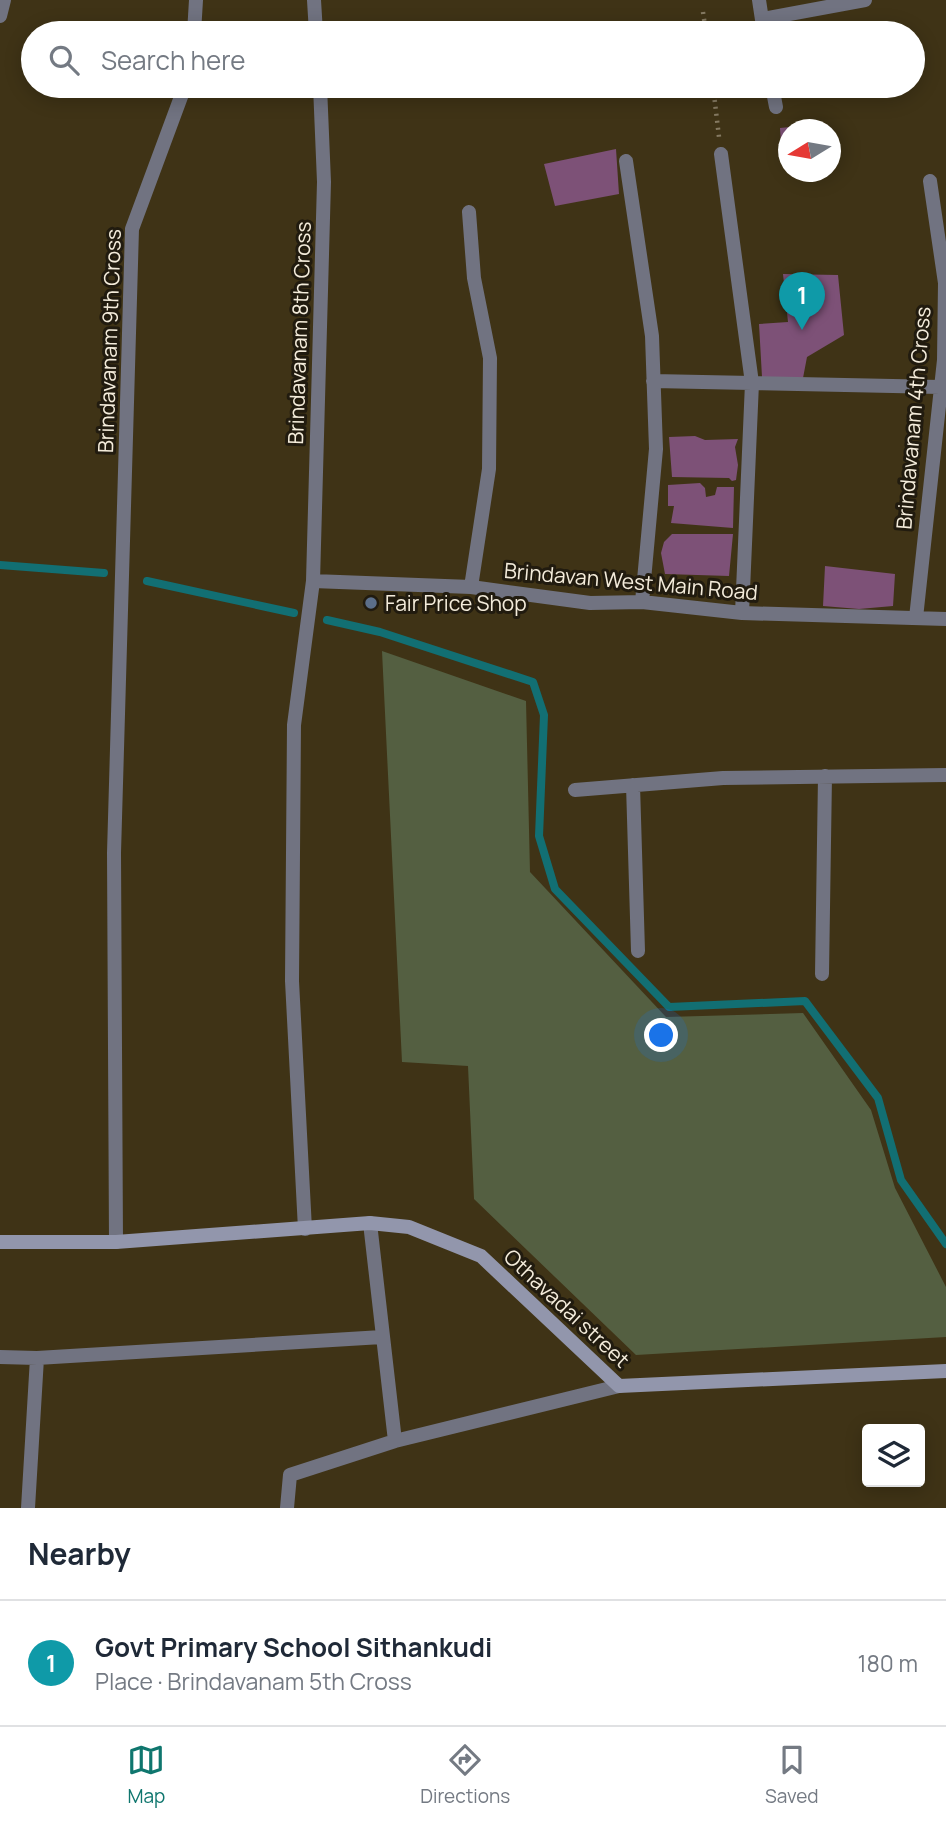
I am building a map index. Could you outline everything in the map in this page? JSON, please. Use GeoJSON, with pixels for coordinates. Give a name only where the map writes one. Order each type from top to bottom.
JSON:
{"type":"FeatureCollection","features":[{"type":"Feature","properties":{"kind":"street"},"geometry":{"type":"LineString","coordinates":[[0,16],[4,0]]}},
{"type":"Feature","properties":{"kind":"street"},"geometry":{"type":"LineString","coordinates":[[195,21],[196,0]]}},
{"type":"Feature","properties":{"kind":"street"},"geometry":{"type":"LineString","coordinates":[[314,0],[315,21]]}},
{"type":"Feature","properties":{"kind":"street"},"geometry":{"type":"LineString","coordinates":[[759,0],[762,21]]}},
{"type":"Feature","properties":{"kind":"street"},"geometry":{"type":"LineString","coordinates":[[783,21],[865,0]]}},
{"type":"Feature","properties":{"kind":"street","name":"Brindavanam 9th Cross"},"geometry":{"type":"LineString","coordinates":[[116,1242],[114,853],[132,229],[181,98]]}},
{"type":"Feature","properties":{"kind":"street","name":"Brindavanam 8th Cross"},"geometry":{"type":"LineString","coordinates":[[305,1229],[292,981],[293,738],[313,581],[324,182],[320,98]]}},
{"type":"Feature","properties":{"kind":"street"},"geometry":{"type":"LineString","coordinates":[[774,98],[776,107]]}},
{"type":"Feature","properties":{"kind":"street"},"geometry":{"type":"LineString","coordinates":[[721,155],[752,383],[743,613]]}},
{"type":"Feature","properties":{"kind":"street"},"geometry":{"type":"LineString","coordinates":[[626,161],[652,336],[656,449],[642,602]]}},
{"type":"Feature","properties":{"kind":"street","name":"Brindavanam 4th Cross"},"geometry":{"type":"LineString","coordinates":[[916,618],[944,360],[946,283],[930,181]]}},
{"type":"Feature","properties":{"kind":"street"},"geometry":{"type":"LineString","coordinates":[[469,212],[474,278],[490,358],[489,469],[471,587]]}},
{"type":"Feature","properties":{"kind":"street"},"geometry":{"type":"LineString","coordinates":[[653,381],[940,387]]}},
{"type":"Feature","properties":{"kind":"street","name":"Brindavan West Main Road"},"geometry":{"type":"LineString","coordinates":[[313,581],[471,587],[590,603],[642,602],[743,613],[946,619]]}},
{"type":"Feature","properties":{"kind":"street"},"geometry":{"type":"LineString","coordinates":[[575,790],[723,778],[946,775]]}},
{"type":"Feature","properties":{"kind":"street"},"geometry":{"type":"LineString","coordinates":[[822,974],[825,776]]}},
{"type":"Feature","properties":{"kind":"street"},"geometry":{"type":"LineString","coordinates":[[633,785],[638,951]]}},
{"type":"Feature","properties":{"kind":"street"},"geometry":{"type":"LineString","coordinates":[[370,1223],[396,1441]]}},
{"type":"Feature","properties":{"kind":"street","name":"Othavadai street"},"geometry":{"type":"LineString","coordinates":[[0,1242],[116,1242],[370,1223],[409,1227],[481,1256],[619,1386],[946,1371]]}},
{"type":"Feature","properties":{"kind":"street"},"geometry":{"type":"LineString","coordinates":[[0,1357],[37,1358],[383,1337]]}},
{"type":"Feature","properties":{"kind":"street"},"geometry":{"type":"LineString","coordinates":[[28,1508],[37,1358]]}},
{"type":"Feature","properties":{"kind":"street"},"geometry":{"type":"LineString","coordinates":[[287,1508],[290,1475],[396,1441],[619,1386]]}},
{"type":"Feature","properties":{"kind":"path"},"geometry":{"type":"LineString","coordinates":[[703,12],[704,21]]}},
{"type":"Feature","properties":{"kind":"path"},"geometry":{"type":"LineString","coordinates":[[714,98],[721,155]]}},
{"type":"Feature","properties":{"kind":"green space"},"geometry":{"type":"Polygon","coordinates":[[[382,651],[526,701],[530,872],[666,1017],[803,1013],[871,1110],[895,1188],[946,1287],[946,1337],[636,1355],[474,1199],[468,1066],[402,1062],[382,651]]]}},
{"type":"Feature","properties":{"kind":"building"},"geometry":{"type":"Polygon","coordinates":[[[616,149],[619,194],[555,206],[544,164],[616,149]]]}},
{"type":"Feature","properties":{"kind":"building"},"geometry":{"type":"Polygon","coordinates":[[[783,274],[838,275],[844,335],[807,357],[803,378],[762,377],[759,324],[788,322],[783,274]]]}},
{"type":"Feature","properties":{"kind":"building"},"geometry":{"type":"Polygon","coordinates":[[[695,436],[705,440],[738,439],[735,447],[738,465],[736,480],[672,477],[669,437],[695,436]]]}},
{"type":"Feature","properties":{"kind":"building"},"geometry":{"type":"Polygon","coordinates":[[[700,483],[705,488],[706,497],[715,495],[717,487],[734,487],[733,528],[671,523],[674,506],[668,506],[668,485],[700,483]]]}},
{"type":"Feature","properties":{"kind":"building"},"geometry":{"type":"Polygon","coordinates":[[[672,534],[733,534],[729,576],[665,574],[661,553],[664,542],[672,534]]]}},
{"type":"Feature","properties":{"kind":"building"},"geometry":{"type":"Polygon","coordinates":[[[825,566],[895,574],[893,606],[859,609],[823,606],[825,566]]]}},
{"type":"Feature","properties":{"kind":"waterway"},"geometry":{"type":"LineString","coordinates":[[0,565],[104,573]]}},
{"type":"Feature","properties":{"kind":"waterway"},"geometry":{"type":"LineString","coordinates":[[147,581],[294,613]]}},
{"type":"Feature","properties":{"kind":"waterway"},"geometry":{"type":"LineString","coordinates":[[327,620],[380,632],[533,682],[544,715],[539,836],[555,889],[669,1007],[805,1001],[878,1098],[901,1180],[946,1244]]}},
{"type":"Feature","properties":{"kind":"place","name":"Govt Primary School Sithankudi"},"geometry":{"type":"Point","coordinates":[802,330]}},
{"type":"Feature","properties":{"kind":"place","name":"Fair Price Shop"},"geometry":{"type":"Point","coordinates":[371,603]}}]}
